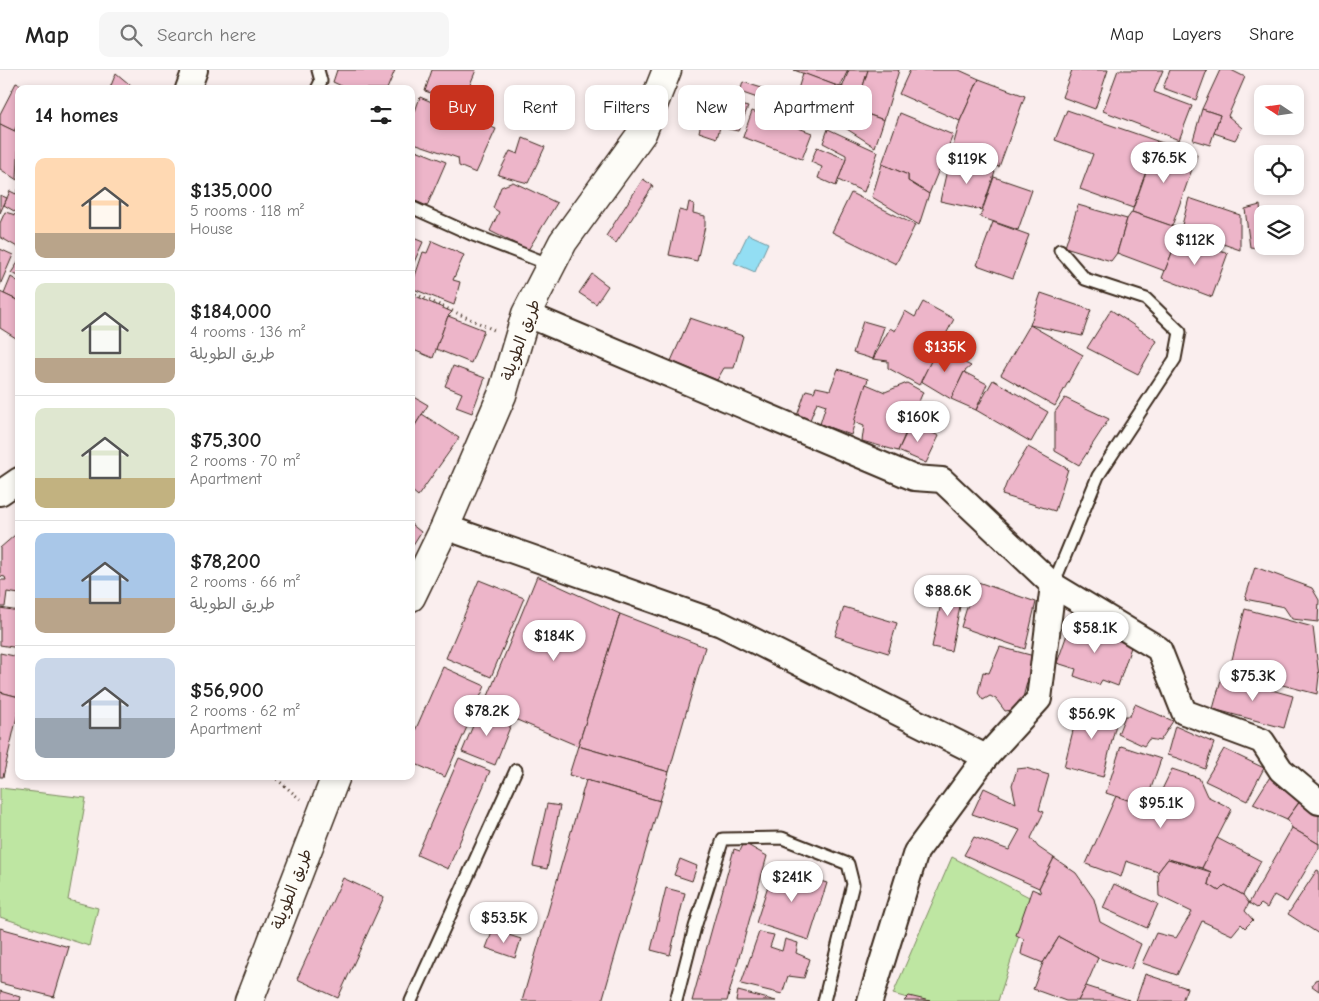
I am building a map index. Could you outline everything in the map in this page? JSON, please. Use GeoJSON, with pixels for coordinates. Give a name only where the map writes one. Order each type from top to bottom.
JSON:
{"type":"FeatureCollection","features":[{"type":"Feature","properties":{"kind":"street"},"geometry":{"type":"LineString","coordinates":[[189,85],[195,70]]}},
{"type":"Feature","properties":{"kind":"street","name":"طريق الطويلة"},"geometry":{"type":"LineString","coordinates":[[415,589],[445,527],[502,395],[526,314],[563,242],[642,132],[668,70]]}},
{"type":"Feature","properties":{"kind":"street"},"geometry":{"type":"LineString","coordinates":[[526,314],[914,478],[942,480],[1053,585],[1159,649],[1184,712],[1262,741],[1281,770],[1319,802]]}},
{"type":"Feature","properties":{"kind":"street"},"geometry":{"type":"LineString","coordinates":[[0,493],[15,483]]}},
{"type":"Feature","properties":{"kind":"street"},"geometry":{"type":"LineString","coordinates":[[445,527],[721,624],[986,756]]}},
{"type":"Feature","properties":{"kind":"street"},"geometry":{"type":"LineString","coordinates":[[870,1001],[916,852],[986,756],[1039,699],[1053,585]]}},
{"type":"Feature","properties":{"kind":"street","name":"طريق الطويلة"},"geometry":{"type":"LineString","coordinates":[[248,1001],[334,780]]}},
{"type":"Feature","properties":{"kind":"lane"},"geometry":{"type":"LineString","coordinates":[[318,70],[321,81],[319,85]]}},
{"type":"Feature","properties":{"kind":"lane"},"geometry":{"type":"LineString","coordinates":[[415,209],[471,234],[551,265]]}},
{"type":"Feature","properties":{"kind":"lane"},"geometry":{"type":"LineString","coordinates":[[1053,585],[1098,476],[1175,359],[1180,332],[1146,299],[1086,279],[1060,250]]}},
{"type":"Feature","properties":{"kind":"lane"},"geometry":{"type":"LineString","coordinates":[[411,1001],[516,770]]}},
{"type":"Feature","properties":{"kind":"lane"},"geometry":{"type":"LineString","coordinates":[[676,1001],[723,839],[782,838],[848,864],[850,871],[853,884],[824,1001]]}},
{"type":"Feature","properties":{"kind":"path"},"geometry":{"type":"LineString","coordinates":[[415,294],[517,340]]}},
{"type":"Feature","properties":{"kind":"path"},"geometry":{"type":"LineString","coordinates":[[278,780],[293,792],[319,820]]}},
{"type":"Feature","properties":{"kind":"green space"},"geometry":{"type":"Polygon","coordinates":[[[0,788],[86,798],[68,900],[98,908],[89,946],[0,917],[0,788]]]}},
{"type":"Feature","properties":{"kind":"green space"},"geometry":{"type":"Polygon","coordinates":[[[952,857],[1031,898],[998,1001],[918,1001],[893,994],[952,857]]]}},
{"type":"Feature","properties":{"kind":"water"},"geometry":{"type":"Polygon","coordinates":[[[748,234],[768,243],[755,272],[734,263],[748,234]]]}},
{"type":"Feature","properties":{"kind":"building"},"geometry":{"type":"Polygon","coordinates":[[[337,70],[395,70],[389,85],[339,85],[333,82],[337,70]]]}},
{"type":"Feature","properties":{"kind":"building"},"geometry":{"type":"Polygon","coordinates":[[[432,70],[476,70],[470,85],[430,85],[430,93],[425,91],[432,70]]]}},
{"type":"Feature","properties":{"kind":"building"},"geometry":{"type":"Polygon","coordinates":[[[794,70],[848,70],[841,85],[835,85],[794,70]]]}},
{"type":"Feature","properties":{"kind":"building"},"geometry":{"type":"Polygon","coordinates":[[[849,70],[868,70],[863,85],[843,85],[849,70]]]}},
{"type":"Feature","properties":{"kind":"building"},"geometry":{"type":"Polygon","coordinates":[[[868,70],[899,70],[884,120],[872,116],[872,85],[863,85],[868,70]]]}},
{"type":"Feature","properties":{"kind":"building"},"geometry":{"type":"Polygon","coordinates":[[[910,70],[959,70],[979,79],[960,121],[899,94],[910,70]]]}},
{"type":"Feature","properties":{"kind":"building"},"geometry":{"type":"Polygon","coordinates":[[[1072,70],[1108,70],[1095,109],[1062,97],[1072,70]]]}},
{"type":"Feature","properties":{"kind":"building"},"geometry":{"type":"Polygon","coordinates":[[[1118,70],[1163,70],[1154,92],[1192,106],[1179,140],[1103,111],[1118,70]]]}},
{"type":"Feature","properties":{"kind":"building"},"geometry":{"type":"Polygon","coordinates":[[[1170,70],[1207,70],[1196,100],[1163,88],[1170,70]]]}},
{"type":"Feature","properties":{"kind":"building"},"geometry":{"type":"Polygon","coordinates":[[[1220,70],[1231,70],[1245,77],[1228,116],[1242,128],[1235,140],[1214,133],[1220,115],[1202,109],[1220,70]]]}},
{"type":"Feature","properties":{"kind":"building"},"geometry":{"type":"Polygon","coordinates":[[[116,73],[130,85],[111,85],[116,73]]]}},
{"type":"Feature","properties":{"kind":"building"},"geometry":{"type":"Polygon","coordinates":[[[803,73],[835,85],[799,85],[803,73]]]}},
{"type":"Feature","properties":{"kind":"building"},"geometry":{"type":"Polygon","coordinates":[[[979,79],[1025,96],[999,167],[952,150],[960,121],[979,79]]]}},
{"type":"Feature","properties":{"kind":"building"},"geometry":{"type":"Polygon","coordinates":[[[743,82],[755,86],[755,97],[745,94],[745,85],[742,85],[743,82]]]}},
{"type":"Feature","properties":{"kind":"building"},"geometry":{"type":"Polygon","coordinates":[[[16,83],[21,85],[15,85],[14,131],[0,124],[0,114],[16,83]]]}},
{"type":"Feature","properties":{"kind":"building"},"geometry":{"type":"Polygon","coordinates":[[[420,97],[430,101],[430,130],[496,129],[476,173],[459,166],[458,158],[415,143],[415,111],[420,97]]]}},
{"type":"Feature","properties":{"kind":"building"},"geometry":{"type":"Polygon","coordinates":[[[1202,109],[1220,115],[1210,145],[1193,140],[1202,109]]]}},
{"type":"Feature","properties":{"kind":"building"},"geometry":{"type":"Polygon","coordinates":[[[1067,110],[1157,141],[1133,208],[1080,189],[1093,154],[1055,140],[1067,110]]]}},
{"type":"Feature","properties":{"kind":"building"},"geometry":{"type":"Polygon","coordinates":[[[752,111],[755,112],[755,130],[804,130],[812,133],[802,159],[743,137],[752,111]]]}},
{"type":"Feature","properties":{"kind":"building"},"geometry":{"type":"Polygon","coordinates":[[[900,113],[953,135],[929,194],[908,181],[908,175],[882,164],[900,113]]]}},
{"type":"Feature","properties":{"kind":"building"},"geometry":{"type":"Polygon","coordinates":[[[872,116],[884,120],[875,147],[848,130],[872,130],[872,116]]]}},
{"type":"Feature","properties":{"kind":"building"},"geometry":{"type":"Polygon","coordinates":[[[0,124],[15,131],[15,179],[0,169],[0,124]]]}},
{"type":"Feature","properties":{"kind":"building"},"geometry":{"type":"Polygon","coordinates":[[[699,130],[719,130],[717,138],[699,132],[699,130]]]}},
{"type":"Feature","properties":{"kind":"building"},"geometry":{"type":"Polygon","coordinates":[[[828,130],[830,130],[878,152],[864,192],[838,180],[846,155],[823,143],[828,130]]]}},
{"type":"Feature","properties":{"kind":"building"},"geometry":{"type":"Polygon","coordinates":[[[523,138],[545,147],[528,183],[498,175],[510,151],[518,154],[523,138]]]}},
{"type":"Feature","properties":{"kind":"building"},"geometry":{"type":"Polygon","coordinates":[[[1157,141],[1197,155],[1172,226],[1132,212],[1157,141]]]}},
{"type":"Feature","properties":{"kind":"building"},"geometry":{"type":"Polygon","coordinates":[[[817,147],[846,159],[836,186],[818,178],[822,167],[811,162],[817,147]]]}},
{"type":"Feature","properties":{"kind":"building"},"geometry":{"type":"Polygon","coordinates":[[[415,150],[446,162],[427,206],[415,201],[415,150]]]}},
{"type":"Feature","properties":{"kind":"building"},"geometry":{"type":"Polygon","coordinates":[[[966,160],[995,172],[982,210],[940,201],[949,161],[962,164],[966,160]]]}},
{"type":"Feature","properties":{"kind":"building"},"geometry":{"type":"Polygon","coordinates":[[[882,164],[908,175],[908,181],[929,194],[919,225],[872,197],[882,164]]]}},
{"type":"Feature","properties":{"kind":"building"},"geometry":{"type":"Polygon","coordinates":[[[994,177],[1032,190],[1018,230],[980,217],[994,177]]]}},
{"type":"Feature","properties":{"kind":"building"},"geometry":{"type":"Polygon","coordinates":[[[643,179],[653,186],[616,243],[606,236],[643,179]]]}},
{"type":"Feature","properties":{"kind":"building"},"geometry":{"type":"Polygon","coordinates":[[[513,182],[557,203],[528,250],[490,231],[499,212],[493,208],[501,187],[513,182]]]}},
{"type":"Feature","properties":{"kind":"building"},"geometry":{"type":"Polygon","coordinates":[[[10,191],[15,194],[15,212],[4,205],[10,191]]]}},
{"type":"Feature","properties":{"kind":"building"},"geometry":{"type":"Polygon","coordinates":[[[851,193],[915,225],[896,264],[832,232],[851,193]]]}},
{"type":"Feature","properties":{"kind":"building"},"geometry":{"type":"Polygon","coordinates":[[[0,195],[7,198],[0,213],[0,195]]]}},
{"type":"Feature","properties":{"kind":"building"},"geometry":{"type":"Polygon","coordinates":[[[1189,198],[1240,215],[1240,250],[1181,229],[1189,198]]]}},
{"type":"Feature","properties":{"kind":"building"},"geometry":{"type":"Polygon","coordinates":[[[689,202],[694,204],[693,213],[705,216],[705,226],[697,261],[669,255],[679,210],[687,212],[689,202]]]}},
{"type":"Feature","properties":{"kind":"building"},"geometry":{"type":"Polygon","coordinates":[[[1078,205],[1127,219],[1117,253],[1111,261],[1065,247],[1078,205]]]}},
{"type":"Feature","properties":{"kind":"building"},"geometry":{"type":"Polygon","coordinates":[[[1254,207],[1254,248],[1250,247],[1245,209],[1254,207]]]}},
{"type":"Feature","properties":{"kind":"building"},"geometry":{"type":"Polygon","coordinates":[[[5,212],[15,215],[15,246],[0,237],[0,223],[5,212]]]}},
{"type":"Feature","properties":{"kind":"building"},"geometry":{"type":"Polygon","coordinates":[[[1132,212],[1181,229],[1165,271],[1117,253],[1127,219],[1132,212]]]}},
{"type":"Feature","properties":{"kind":"building"},"geometry":{"type":"Polygon","coordinates":[[[993,222],[1029,235],[1013,278],[977,265],[993,222]]]}},
{"type":"Feature","properties":{"kind":"building"},"geometry":{"type":"Polygon","coordinates":[[[1179,235],[1228,253],[1212,297],[1162,278],[1179,235]]]}},
{"type":"Feature","properties":{"kind":"building"},"geometry":{"type":"Polygon","coordinates":[[[415,239],[423,242],[415,260],[415,239]]]}},
{"type":"Feature","properties":{"kind":"building"},"geometry":{"type":"Polygon","coordinates":[[[432,241],[464,255],[453,280],[460,282],[454,305],[415,290],[415,276],[423,252],[427,253],[432,241]]]}},
{"type":"Feature","properties":{"kind":"building"},"geometry":{"type":"Polygon","coordinates":[[[0,249],[13,255],[0,285],[0,249]]]}},
{"type":"Feature","properties":{"kind":"building"},"geometry":{"type":"Polygon","coordinates":[[[592,274],[608,286],[596,304],[579,293],[592,274]]]}},
{"type":"Feature","properties":{"kind":"building"},"geometry":{"type":"Polygon","coordinates":[[[11,277],[15,280],[15,299],[4,294],[11,277]]]}},
{"type":"Feature","properties":{"kind":"building"},"geometry":{"type":"Polygon","coordinates":[[[0,292],[15,299],[15,337],[0,328],[0,292]]]}},
{"type":"Feature","properties":{"kind":"building"},"geometry":{"type":"Polygon","coordinates":[[[1041,293],[1091,310],[1082,336],[1030,325],[1041,293]]]}},
{"type":"Feature","properties":{"kind":"building"},"geometry":{"type":"Polygon","coordinates":[[[415,296],[452,312],[448,316],[433,358],[415,351],[415,296]]]}},
{"type":"Feature","properties":{"kind":"building"},"geometry":{"type":"Polygon","coordinates":[[[923,302],[954,319],[919,385],[888,368],[888,361],[873,359],[890,328],[895,331],[905,311],[915,317],[923,302]]]}},
{"type":"Feature","properties":{"kind":"building"},"geometry":{"type":"Polygon","coordinates":[[[1111,310],[1157,341],[1138,374],[1087,348],[1111,310]]]}},
{"type":"Feature","properties":{"kind":"building"},"geometry":{"type":"Polygon","coordinates":[[[448,316],[484,330],[471,363],[436,349],[448,316]]]}},
{"type":"Feature","properties":{"kind":"building"},"geometry":{"type":"Polygon","coordinates":[[[690,318],[743,336],[734,368],[724,368],[717,380],[671,361],[690,318]]]}},
{"type":"Feature","properties":{"kind":"building"},"geometry":{"type":"Polygon","coordinates":[[[863,321],[884,327],[873,359],[853,353],[863,321]]]}},
{"type":"Feature","properties":{"kind":"building"},"geometry":{"type":"Polygon","coordinates":[[[1030,325],[1083,355],[1055,406],[1001,375],[1030,325]]]}},
{"type":"Feature","properties":{"kind":"building"},"geometry":{"type":"Polygon","coordinates":[[[937,349],[971,366],[964,372],[951,399],[921,381],[937,349]]]}},
{"type":"Feature","properties":{"kind":"building"},"geometry":{"type":"Polygon","coordinates":[[[453,366],[485,378],[472,413],[456,407],[462,393],[445,386],[453,366]]]}},
{"type":"Feature","properties":{"kind":"building"},"geometry":{"type":"Polygon","coordinates":[[[838,369],[868,379],[851,435],[820,424],[826,405],[817,402],[810,420],[797,416],[806,390],[814,392],[816,387],[830,390],[838,369]]]}},
{"type":"Feature","properties":{"kind":"building"},"geometry":{"type":"Polygon","coordinates":[[[964,372],[987,384],[976,410],[951,399],[964,372]]]}},
{"type":"Feature","properties":{"kind":"building"},"geometry":{"type":"Polygon","coordinates":[[[993,380],[1048,412],[1031,442],[976,410],[993,380]]]}},
{"type":"Feature","properties":{"kind":"building"},"geometry":{"type":"Polygon","coordinates":[[[907,383],[923,392],[898,451],[862,441],[864,426],[854,422],[866,384],[885,392],[907,383]]]}},
{"type":"Feature","properties":{"kind":"building"},"geometry":{"type":"Polygon","coordinates":[[[415,397],[428,405],[415,426],[415,397]]]}},
{"type":"Feature","properties":{"kind":"building"},"geometry":{"type":"Polygon","coordinates":[[[1065,398],[1109,419],[1079,465],[1055,451],[1055,412],[1065,398]]]}},
{"type":"Feature","properties":{"kind":"building"},"geometry":{"type":"Polygon","coordinates":[[[422,414],[459,438],[418,496],[415,493],[415,425],[422,414]]]}},
{"type":"Feature","properties":{"kind":"building"},"geometry":{"type":"Polygon","coordinates":[[[911,423],[939,436],[926,463],[898,451],[911,423]]]}},
{"type":"Feature","properties":{"kind":"building"},"geometry":{"type":"Polygon","coordinates":[[[1028,447],[1068,469],[1055,511],[1002,495],[1007,482],[1028,447]]]}},
{"type":"Feature","properties":{"kind":"building"},"geometry":{"type":"Polygon","coordinates":[[[415,527],[421,532],[415,542],[415,527]]]}},
{"type":"Feature","properties":{"kind":"building"},"geometry":{"type":"Polygon","coordinates":[[[15,535],[15,593],[7,592],[5,607],[0,607],[0,580],[6,580],[5,577],[0,576],[0,548],[15,535]]]}},
{"type":"Feature","properties":{"kind":"building"},"geometry":{"type":"Polygon","coordinates":[[[1255,567],[1312,588],[1319,600],[1318,622],[1292,619],[1284,607],[1245,599],[1255,567]]]}},
{"type":"Feature","properties":{"kind":"building"},"geometry":{"type":"Polygon","coordinates":[[[537,576],[620,614],[578,746],[484,706],[537,576]]]}},
{"type":"Feature","properties":{"kind":"building"},"geometry":{"type":"Polygon","coordinates":[[[479,580],[524,598],[491,677],[446,658],[479,580]]]}},
{"type":"Feature","properties":{"kind":"building"},"geometry":{"type":"Polygon","coordinates":[[[975,581],[1036,602],[1025,649],[961,627],[975,581]]]}},
{"type":"Feature","properties":{"kind":"building"},"geometry":{"type":"Polygon","coordinates":[[[945,583],[964,586],[951,651],[932,647],[945,583]]]}},
{"type":"Feature","properties":{"kind":"building"},"geometry":{"type":"Polygon","coordinates":[[[844,607],[897,623],[888,653],[835,636],[844,607]]]}},
{"type":"Feature","properties":{"kind":"building"},"geometry":{"type":"Polygon","coordinates":[[[0,608],[15,610],[15,647],[0,645],[0,608]]]}},
{"type":"Feature","properties":{"kind":"building"},"geometry":{"type":"Polygon","coordinates":[[[1245,609],[1313,627],[1319,676],[1317,694],[1229,671],[1245,609]]]}},
{"type":"Feature","properties":{"kind":"building"},"geometry":{"type":"Polygon","coordinates":[[[620,614],[705,647],[669,772],[578,746],[620,614]]]}},
{"type":"Feature","properties":{"kind":"building"},"geometry":{"type":"Polygon","coordinates":[[[1072,620],[1133,641],[1118,686],[1102,680],[1099,685],[1074,676],[1076,669],[1057,663],[1072,620]]]}},
{"type":"Feature","properties":{"kind":"building"},"geometry":{"type":"Polygon","coordinates":[[[1000,647],[1034,656],[1020,709],[1005,711],[996,699],[990,696],[983,700],[978,693],[983,672],[989,673],[1000,647]]]}},
{"type":"Feature","properties":{"kind":"building"},"geometry":{"type":"Polygon","coordinates":[[[0,653],[15,656],[15,696],[0,692],[0,653]]]}},
{"type":"Feature","properties":{"kind":"building"},"geometry":{"type":"Polygon","coordinates":[[[443,667],[485,686],[445,777],[415,764],[415,731],[443,667]]]}},
{"type":"Feature","properties":{"kind":"building"},"geometry":{"type":"Polygon","coordinates":[[[1222,676],[1293,696],[1284,728],[1213,709],[1222,676]]]}},
{"type":"Feature","properties":{"kind":"building"},"geometry":{"type":"Polygon","coordinates":[[[0,692],[15,696],[15,725],[3,777],[0,777],[0,692]]]}},
{"type":"Feature","properties":{"kind":"building"},"geometry":{"type":"Polygon","coordinates":[[[1080,702],[1119,712],[1103,777],[1064,767],[1080,702]]]}},
{"type":"Feature","properties":{"kind":"building"},"geometry":{"type":"Polygon","coordinates":[[[1135,704],[1173,721],[1160,741],[1149,739],[1144,746],[1118,734],[1125,716],[1130,716],[1135,704]]]}},
{"type":"Feature","properties":{"kind":"building"},"geometry":{"type":"Polygon","coordinates":[[[480,709],[512,722],[495,765],[462,752],[480,709]]]}},
{"type":"Feature","properties":{"kind":"building"},"geometry":{"type":"Polygon","coordinates":[[[1175,726],[1214,743],[1205,769],[1167,755],[1175,726]]]}},
{"type":"Feature","properties":{"kind":"building"},"geometry":{"type":"Polygon","coordinates":[[[578,746],[669,772],[660,801],[569,775],[578,746]]]}},
{"type":"Feature","properties":{"kind":"building"},"geometry":{"type":"Polygon","coordinates":[[[1121,746],[1161,759],[1145,806],[1106,793],[1121,746]]]}},
{"type":"Feature","properties":{"kind":"building"},"geometry":{"type":"Polygon","coordinates":[[[1224,749],[1264,768],[1247,801],[1205,781],[1224,749]]]}},
{"type":"Feature","properties":{"kind":"building"},"geometry":{"type":"Polygon","coordinates":[[[459,758],[490,771],[448,869],[417,855],[459,758]]]}},
{"type":"Feature","properties":{"kind":"building"},"geometry":{"type":"Polygon","coordinates":[[[1026,768],[1049,775],[1039,810],[1044,812],[1031,838],[1038,847],[1054,858],[1039,888],[964,855],[974,837],[1009,850],[1020,830],[972,814],[984,788],[1016,803],[1012,785],[1017,769],[1026,768]]]}},
{"type":"Feature","properties":{"kind":"building"},"geometry":{"type":"Polygon","coordinates":[[[1172,769],[1199,778],[1207,796],[1232,809],[1202,868],[1168,859],[1158,872],[1126,861],[1121,877],[1086,864],[1116,796],[1145,806],[1151,812],[1172,769]]]}},
{"type":"Feature","properties":{"kind":"building"},"geometry":{"type":"Polygon","coordinates":[[[1273,772],[1304,795],[1287,819],[1253,804],[1273,772]]]}},
{"type":"Feature","properties":{"kind":"building"},"geometry":{"type":"Polygon","coordinates":[[[586,780],[660,801],[602,1001],[522,1001],[586,780]]]}},
{"type":"Feature","properties":{"kind":"building"},"geometry":{"type":"Polygon","coordinates":[[[1312,785],[1319,790],[1319,844],[1292,828],[1287,819],[1312,785]]]}},
{"type":"Feature","properties":{"kind":"building"},"geometry":{"type":"Polygon","coordinates":[[[547,804],[560,806],[547,869],[533,866],[547,804]]]}},
{"type":"Feature","properties":{"kind":"building"},"geometry":{"type":"Polygon","coordinates":[[[1292,828],[1319,844],[1319,848],[1287,902],[1274,895],[1267,908],[1261,904],[1257,908],[1249,903],[1292,828]]]}},
{"type":"Feature","properties":{"kind":"building"},"geometry":{"type":"Polygon","coordinates":[[[1217,838],[1261,861],[1243,895],[1225,885],[1219,891],[1208,884],[1211,872],[1202,868],[1217,838]]]}},
{"type":"Feature","properties":{"kind":"building"},"geometry":{"type":"Polygon","coordinates":[[[744,843],[767,856],[727,1001],[692,1001],[734,849],[740,851],[744,843]]]}},
{"type":"Feature","properties":{"kind":"building"},"geometry":{"type":"Polygon","coordinates":[[[1054,858],[1076,873],[1094,899],[1100,922],[1141,944],[1131,969],[1098,958],[1059,937],[1043,963],[1021,954],[1024,939],[1016,935],[1032,889],[1041,893],[1039,888],[1054,858]]]}},
{"type":"Feature","properties":{"kind":"building"},"geometry":{"type":"Polygon","coordinates":[[[680,859],[697,866],[692,881],[674,875],[680,859]]]}},
{"type":"Feature","properties":{"kind":"building"},"geometry":{"type":"Polygon","coordinates":[[[1168,859],[1211,872],[1208,884],[1219,891],[1225,885],[1243,895],[1249,903],[1245,911],[1253,920],[1245,928],[1241,924],[1232,935],[1202,921],[1177,975],[1142,963],[1156,933],[1176,938],[1192,912],[1159,896],[1158,872],[1168,859]]]}},
{"type":"Feature","properties":{"kind":"building"},"geometry":{"type":"Polygon","coordinates":[[[774,867],[827,883],[809,940],[756,923],[774,867]]]}},
{"type":"Feature","properties":{"kind":"building"},"geometry":{"type":"Polygon","coordinates":[[[1317,870],[1319,871],[1319,934],[1288,914],[1317,870]]]}},
{"type":"Feature","properties":{"kind":"building"},"geometry":{"type":"Polygon","coordinates":[[[343,878],[384,897],[338,998],[297,979],[343,878]]]}},
{"type":"Feature","properties":{"kind":"building"},"geometry":{"type":"Polygon","coordinates":[[[1114,884],[1158,904],[1147,928],[1103,908],[1114,884]]]}},
{"type":"Feature","properties":{"kind":"building"},"geometry":{"type":"Polygon","coordinates":[[[666,888],[685,893],[670,955],[651,950],[666,888]]]}},
{"type":"Feature","properties":{"kind":"building"},"geometry":{"type":"Polygon","coordinates":[[[0,928],[69,947],[54,997],[0,983],[0,928]]]}},
{"type":"Feature","properties":{"kind":"building"},"geometry":{"type":"Polygon","coordinates":[[[493,930],[521,939],[515,958],[486,948],[493,930]]]}},
{"type":"Feature","properties":{"kind":"building"},"geometry":{"type":"Polygon","coordinates":[[[759,932],[774,935],[770,947],[782,951],[785,939],[798,943],[796,953],[810,959],[804,978],[788,976],[782,994],[741,984],[759,932]]]}},
{"type":"Feature","properties":{"kind":"building"},"geometry":{"type":"Polygon","coordinates":[[[1059,937],[1098,958],[1078,1001],[1066,1001],[1033,989],[1043,963],[1059,937]]]}},
{"type":"Feature","properties":{"kind":"building"},"geometry":{"type":"Polygon","coordinates":[[[1145,974],[1187,988],[1182,1001],[1136,1001],[1145,974]]]}},
{"type":"Feature","properties":{"kind":"building"},"geometry":{"type":"Polygon","coordinates":[[[1319,979],[1319,991],[1312,986],[1315,980],[1319,979]]]}},
{"type":"Feature","properties":{"kind":"building"},"geometry":{"type":"Polygon","coordinates":[[[1086,986],[1129,1000],[1129,1001],[1078,1001],[1086,986]]]}},
{"type":"Feature","properties":{"kind":"building"},"geometry":{"type":"Polygon","coordinates":[[[0,991],[20,997],[19,1001],[0,1001],[0,991]]]}},
{"type":"Feature","properties":{"kind":"building"},"geometry":{"type":"Polygon","coordinates":[[[738,991],[776,1001],[736,1001],[738,991]]]}},
{"type":"Feature","properties":{"kind":"building"},"geometry":{"type":"Polygon","coordinates":[[[909,996],[930,1001],[904,1001],[909,996]]]}}]}
